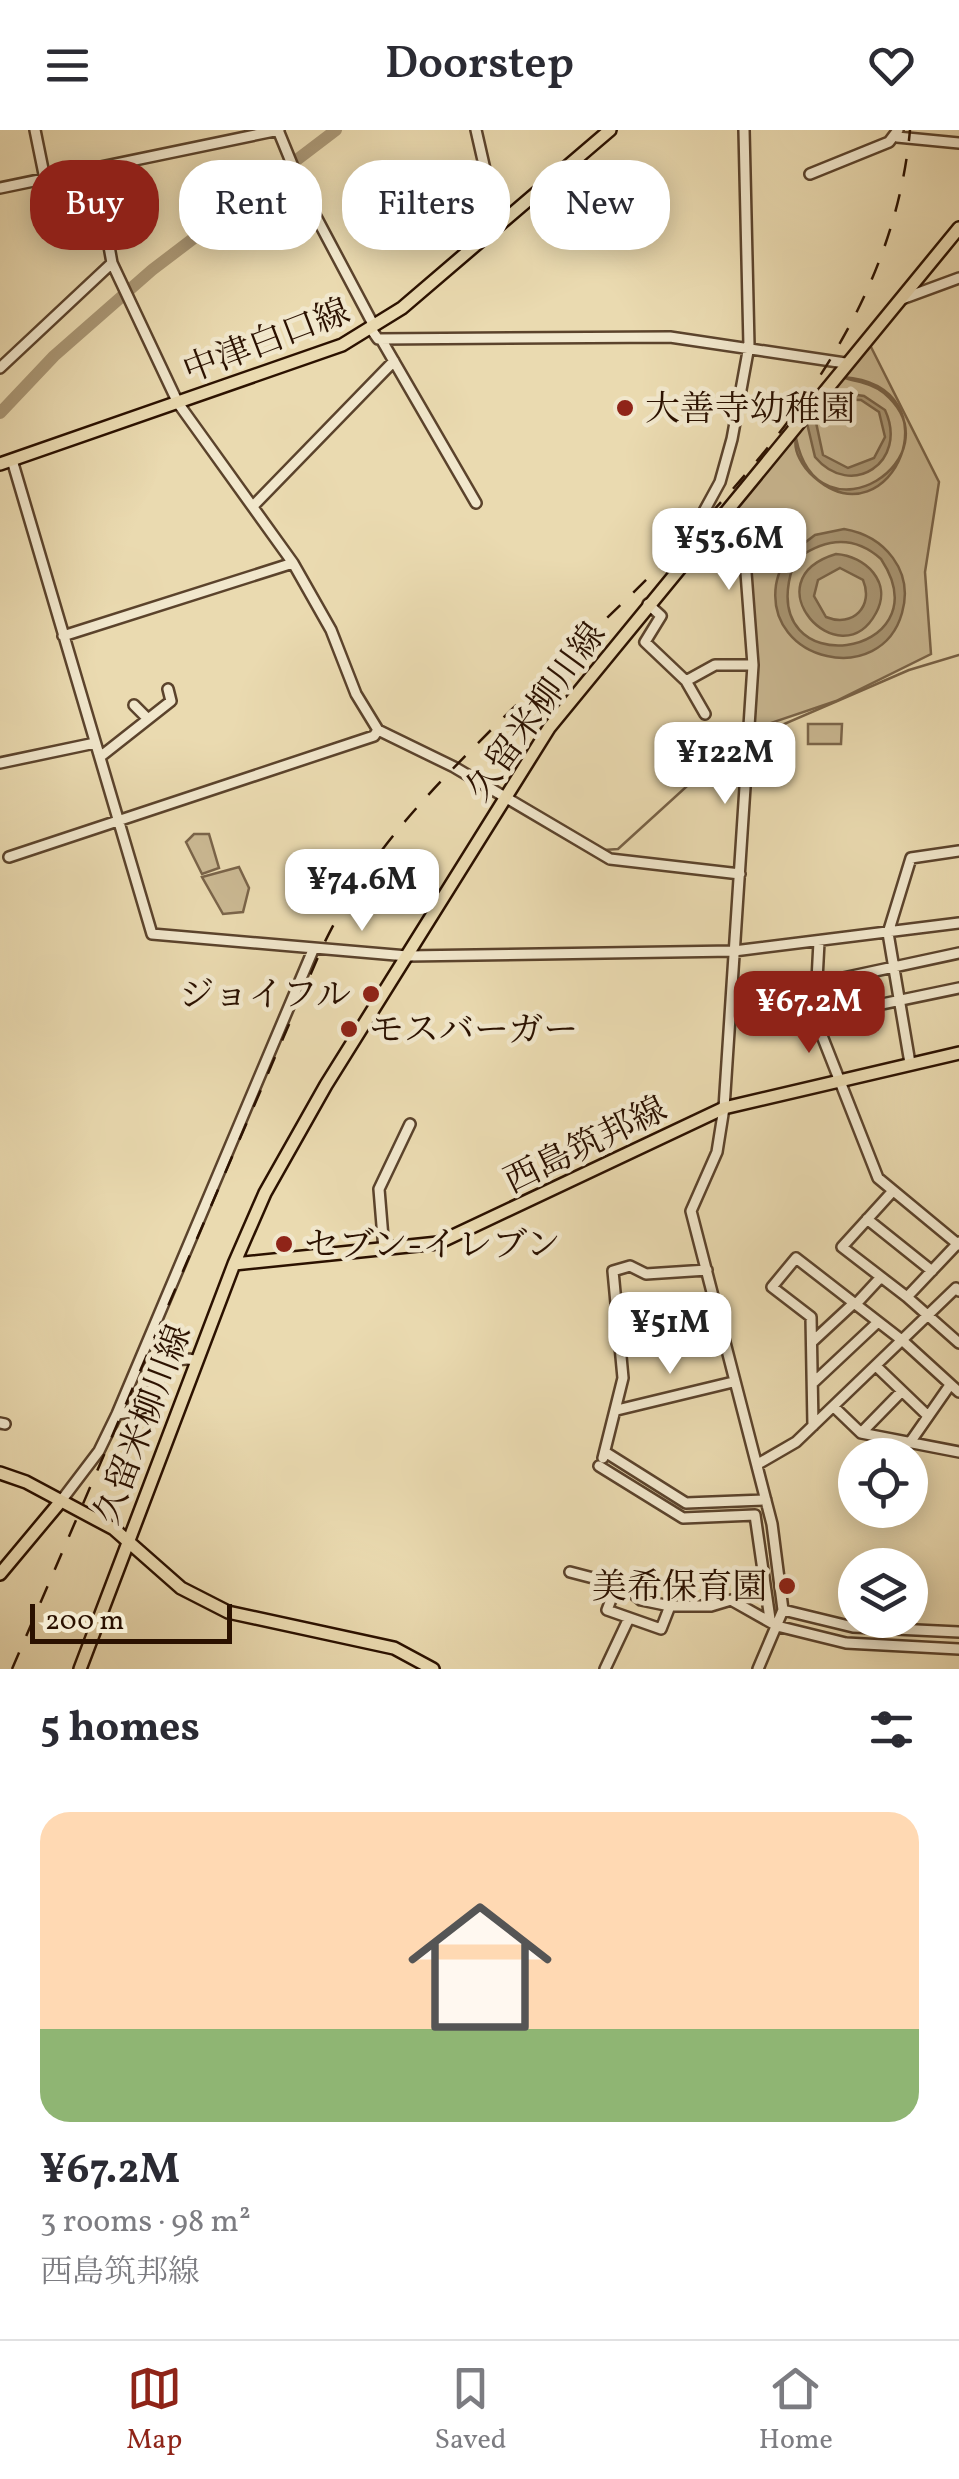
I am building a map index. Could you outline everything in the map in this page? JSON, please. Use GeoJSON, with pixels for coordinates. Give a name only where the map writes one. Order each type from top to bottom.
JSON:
{"type":"FeatureCollection","features":[{"type":"Feature","properties":{"kind":"main road","name":"中津白口線"},"geometry":{"type":"LineString","coordinates":[[510,216],[610,130]]}},
{"type":"Feature","properties":{"kind":"main road","name":"久留米柳川線"},"geometry":{"type":"LineString","coordinates":[[80,1669],[194,1360],[265,1193],[408,956],[549,728],[845,362],[959,228]]}},
{"type":"Feature","properties":{"kind":"main road","name":"中津白口線"},"geometry":{"type":"LineString","coordinates":[[6,462],[324,354],[373,327],[468,250]]}},
{"type":"Feature","properties":{"kind":"main road","name":"西島筑邦線"},"geometry":{"type":"LineString","coordinates":[[234,1264],[438,1243],[724,1108],[959,1054]]}},
{"type":"Feature","properties":{"kind":"main road"},"geometry":{"type":"LineString","coordinates":[[0,1474],[61,1502],[127,1540],[180,1588],[228,1612],[394,1648],[433,1669]]}},
{"type":"Feature","properties":{"kind":"main road"},"geometry":{"type":"LineString","coordinates":[[0,1574],[61,1502]]}},
{"type":"Feature","properties":{"kind":"street"},"geometry":{"type":"LineString","coordinates":[[35,130],[41,160]]}},
{"type":"Feature","properties":{"kind":"street"},"geometry":{"type":"LineString","coordinates":[[476,130],[483,160]]}},
{"type":"Feature","properties":{"kind":"street"},"geometry":{"type":"LineString","coordinates":[[703,540],[702,515],[720,482],[732,440],[749,346],[744,130]]}},
{"type":"Feature","properties":{"kind":"street"},"geometry":{"type":"LineString","coordinates":[[137,160],[279,133],[373,327],[476,503]]}},
{"type":"Feature","properties":{"kind":"street"},"geometry":{"type":"LineString","coordinates":[[810,174],[898,133],[959,143]]}},
{"type":"Feature","properties":{"kind":"street"},"geometry":{"type":"LineString","coordinates":[[0,188],[30,182]]}},
{"type":"Feature","properties":{"kind":"street"},"geometry":{"type":"LineString","coordinates":[[112,250],[115,267],[178,403],[255,504],[293,563],[331,630],[356,694],[378,730],[506,796],[610,859],[740,874]]}},
{"type":"Feature","properties":{"kind":"street"},"geometry":{"type":"LineString","coordinates":[[0,368],[115,267]]}},
{"type":"Feature","properties":{"kind":"street"},"geometry":{"type":"LineString","coordinates":[[902,299],[959,278]]}},
{"type":"Feature","properties":{"kind":"street"},"geometry":{"type":"LineString","coordinates":[[382,339],[670,338],[845,362]]}},
{"type":"Feature","properties":{"kind":"street"},"geometry":{"type":"LineString","coordinates":[[255,504],[394,361]]}},
{"type":"Feature","properties":{"kind":"street"},"geometry":{"type":"LineString","coordinates":[[6,462],[152,934],[408,956],[734,951],[959,924]]}},
{"type":"Feature","properties":{"kind":"street"},"geometry":{"type":"LineString","coordinates":[[724,513],[744,533],[754,664],[724,1108],[717,1152],[691,1211],[733,1382],[758,1464],[783,1610],[774,1622],[758,1669]]}},
{"type":"Feature","properties":{"kind":"street"},"geometry":{"type":"LineString","coordinates":[[62,636],[293,563]]}},
{"type":"Feature","properties":{"kind":"street"},"geometry":{"type":"LineString","coordinates":[[648,604],[661,616],[645,642],[686,682],[706,714]]}},
{"type":"Feature","properties":{"kind":"street"},"geometry":{"type":"LineString","coordinates":[[686,682],[715,665],[754,664]]}},
{"type":"Feature","properties":{"kind":"street"},"geometry":{"type":"LineString","coordinates":[[100,757],[170,701],[168,688]]}},
{"type":"Feature","properties":{"kind":"street"},"geometry":{"type":"LineString","coordinates":[[134,705],[148,719]]}},
{"type":"Feature","properties":{"kind":"street"},"geometry":{"type":"LineString","coordinates":[[9,857],[374,736],[378,730]]}},
{"type":"Feature","properties":{"kind":"street"},"geometry":{"type":"LineString","coordinates":[[0,764],[95,743]]}},
{"type":"Feature","properties":{"kind":"street"},"geometry":{"type":"LineString","coordinates":[[910,1063],[888,933],[911,858],[959,851]]}},
{"type":"Feature","properties":{"kind":"street"},"geometry":{"type":"LineString","coordinates":[[819,942],[815,1018],[878,1178],[959,1243],[907,1297]]}},
{"type":"Feature","properties":{"kind":"street"},"geometry":{"type":"LineString","coordinates":[[61,1502],[99,1451],[116,1414],[313,950]]}},
{"type":"Feature","properties":{"kind":"street"},"geometry":{"type":"LineString","coordinates":[[815,984],[959,953]]}},
{"type":"Feature","properties":{"kind":"street"},"geometry":{"type":"LineString","coordinates":[[815,1018],[959,988]]}},
{"type":"Feature","properties":{"kind":"street"},"geometry":{"type":"LineString","coordinates":[[384,1250],[379,1189],[410,1124]]}},
{"type":"Feature","properties":{"kind":"street"},"geometry":{"type":"LineString","coordinates":[[892,1192],[842,1247],[959,1342]]}},
{"type":"Feature","properties":{"kind":"street"},"geometry":{"type":"LineString","coordinates":[[867,1219],[932,1271]]}},
{"type":"Feature","properties":{"kind":"street"},"geometry":{"type":"LineString","coordinates":[[813,1426],[811,1317],[772,1287],[796,1258],[903,1341],[959,1392]]}},
{"type":"Feature","properties":{"kind":"street"},"geometry":{"type":"LineString","coordinates":[[602,1459],[623,1378],[613,1270],[630,1266],[646,1274],[707,1270]]}},
{"type":"Feature","properties":{"kind":"street"},"geometry":{"type":"LineString","coordinates":[[812,1342],[881,1276]]}},
{"type":"Feature","properties":{"kind":"street"},"geometry":{"type":"LineString","coordinates":[[758,1464],[778,1455],[813,1426],[958,1288]]}},
{"type":"Feature","properties":{"kind":"street"},"geometry":{"type":"LineString","coordinates":[[813,1383],[878,1322]]}},
{"type":"Feature","properties":{"kind":"street"},"geometry":{"type":"LineString","coordinates":[[116,1414],[138,1411],[171,1362],[183,1357],[194,1360]]}},
{"type":"Feature","properties":{"kind":"street"},"geometry":{"type":"LineString","coordinates":[[876,1366],[927,1415]]}},
{"type":"Feature","properties":{"kind":"street"},"geometry":{"type":"LineString","coordinates":[[617,1410],[733,1382]]}},
{"type":"Feature","properties":{"kind":"street"},"geometry":{"type":"LineString","coordinates":[[914,1438],[950,1384]]}},
{"type":"Feature","properties":{"kind":"street"},"geometry":{"type":"LineString","coordinates":[[861,1433],[902,1391]]}},
{"type":"Feature","properties":{"kind":"street"},"geometry":{"type":"LineString","coordinates":[[834,1407],[861,1433],[893,1438]]}},
{"type":"Feature","properties":{"kind":"street"},"geometry":{"type":"LineString","coordinates":[[928,1445],[956,1451],[959,1440]]}},
{"type":"Feature","properties":{"kind":"street"},"geometry":{"type":"LineString","coordinates":[[602,1459],[686,1502],[766,1500]]}},
{"type":"Feature","properties":{"kind":"street"},"geometry":{"type":"LineString","coordinates":[[602,1459],[683,1518],[755,1515],[774,1622]]}},
{"type":"Feature","properties":{"kind":"street"},"geometry":{"type":"LineString","coordinates":[[570,1572],[617,1584],[642,1600],[670,1606],[711,1606],[731,1600],[774,1622],[846,1644],[959,1648]]}},
{"type":"Feature","properties":{"kind":"street"},"geometry":{"type":"LineString","coordinates":[[617,1584],[606,1609],[662,1630],[670,1606]]}},
{"type":"Feature","properties":{"kind":"street"},"geometry":{"type":"LineString","coordinates":[[605,1669],[642,1600]]}},
{"type":"Feature","properties":{"kind":"street"},"geometry":{"type":"LineString","coordinates":[[783,1610],[853,1627],[959,1632]]}},
{"type":"Feature","properties":{"kind":"shaded area"},"geometry":{"type":"Polygon","coordinates":[[[868,341],[939,482],[925,572],[931,654],[836,701],[753,729],[757,678],[751,601],[741,524],[729,512],[868,341]]]}},
{"type":"Feature","properties":{"kind":"shaded area"},"geometry":{"type":"Polygon","coordinates":[[[829,391],[864,396],[885,410],[889,445],[883,459],[872,469],[859,475],[844,475],[815,457],[806,419],[829,391]],[[826,399],[814,413],[823,455],[848,468],[874,458],[885,437],[879,412],[861,400],[826,399]]]}},
{"type":"Feature","properties":{"kind":"shaded area"},"geometry":{"type":"Polygon","coordinates":[[[796,438],[809,470],[826,484],[814,477],[802,463],[796,438]]]}},
{"type":"Feature","properties":{"kind":"shaded area"},"geometry":{"type":"Polygon","coordinates":[[[902,449],[901,456],[888,478],[867,491],[842,493],[831,487],[853,489],[876,481],[895,464],[902,449]]]}},
{"type":"Feature","properties":{"kind":"shaded area"},"geometry":{"type":"Polygon","coordinates":[[[844,529],[872,539],[893,558],[904,583],[905,598],[890,636],[872,651],[850,657],[827,656],[805,647],[788,632],[777,611],[776,585],[780,570],[789,561],[793,566],[788,604],[799,630],[821,643],[847,645],[871,637],[889,619],[894,593],[881,559],[871,551],[840,542],[819,546],[798,558],[790,554],[815,535],[844,529]]]}},
{"type":"Feature","properties":{"kind":"shaded area"},"geometry":{"type":"Polygon","coordinates":[[[836,554],[857,560],[873,573],[881,591],[880,602],[860,631],[842,636],[825,631],[810,618],[801,602],[800,584],[811,567],[836,554]],[[840,568],[818,580],[814,596],[826,617],[845,620],[859,612],[866,598],[863,580],[840,568]]]}},
{"type":"Feature","properties":{"kind":"shaded area"},"geometry":{"type":"Polygon","coordinates":[[[808,724],[842,724],[841,744],[808,744],[808,724]]]}},
{"type":"Feature","properties":{"kind":"shaded area"},"geometry":{"type":"Polygon","coordinates":[[[194,834],[209,834],[219,868],[202,874],[186,842],[194,834]]]}},
{"type":"Feature","properties":{"kind":"shaded area"},"geometry":{"type":"Polygon","coordinates":[[[239,867],[249,888],[243,912],[223,914],[202,877],[239,867]]]}},
{"type":"Feature","properties":{"kind":"waterway"},"geometry":{"type":"LineString","coordinates":[[0,413],[54,356],[152,270],[336,130]]}},
{"type":"Feature","properties":{"kind":"waterway"},"geometry":{"type":"LineString","coordinates":[[752,738],[909,670],[959,655]]}},
{"type":"Feature","properties":{"kind":"waterway"},"geometry":{"type":"LineString","coordinates":[[513,796],[604,850],[618,849],[720,756],[745,742]]}},
{"type":"Feature","properties":{"kind":"railway"},"geometry":{"type":"LineString","coordinates":[[12,1669],[338,916],[378,855],[424,799],[698,527],[760,457],[815,384],[860,305],[893,221],[910,130]]}},
{"type":"Feature","properties":{"kind":"place","name":"大善寺幼稚園"},"geometry":{"type":"Point","coordinates":[625,408]}},
{"type":"Feature","properties":{"kind":"place","name":"ジョイフル"},"geometry":{"type":"Point","coordinates":[371,994]}},
{"type":"Feature","properties":{"kind":"place","name":"モスバーガー"},"geometry":{"type":"Point","coordinates":[349,1029]}},
{"type":"Feature","properties":{"kind":"place","name":"セブン-イレブン"},"geometry":{"type":"Point","coordinates":[284,1244]}},
{"type":"Feature","properties":{"kind":"place","name":"美希保育園"},"geometry":{"type":"Point","coordinates":[787,1586]}}]}
